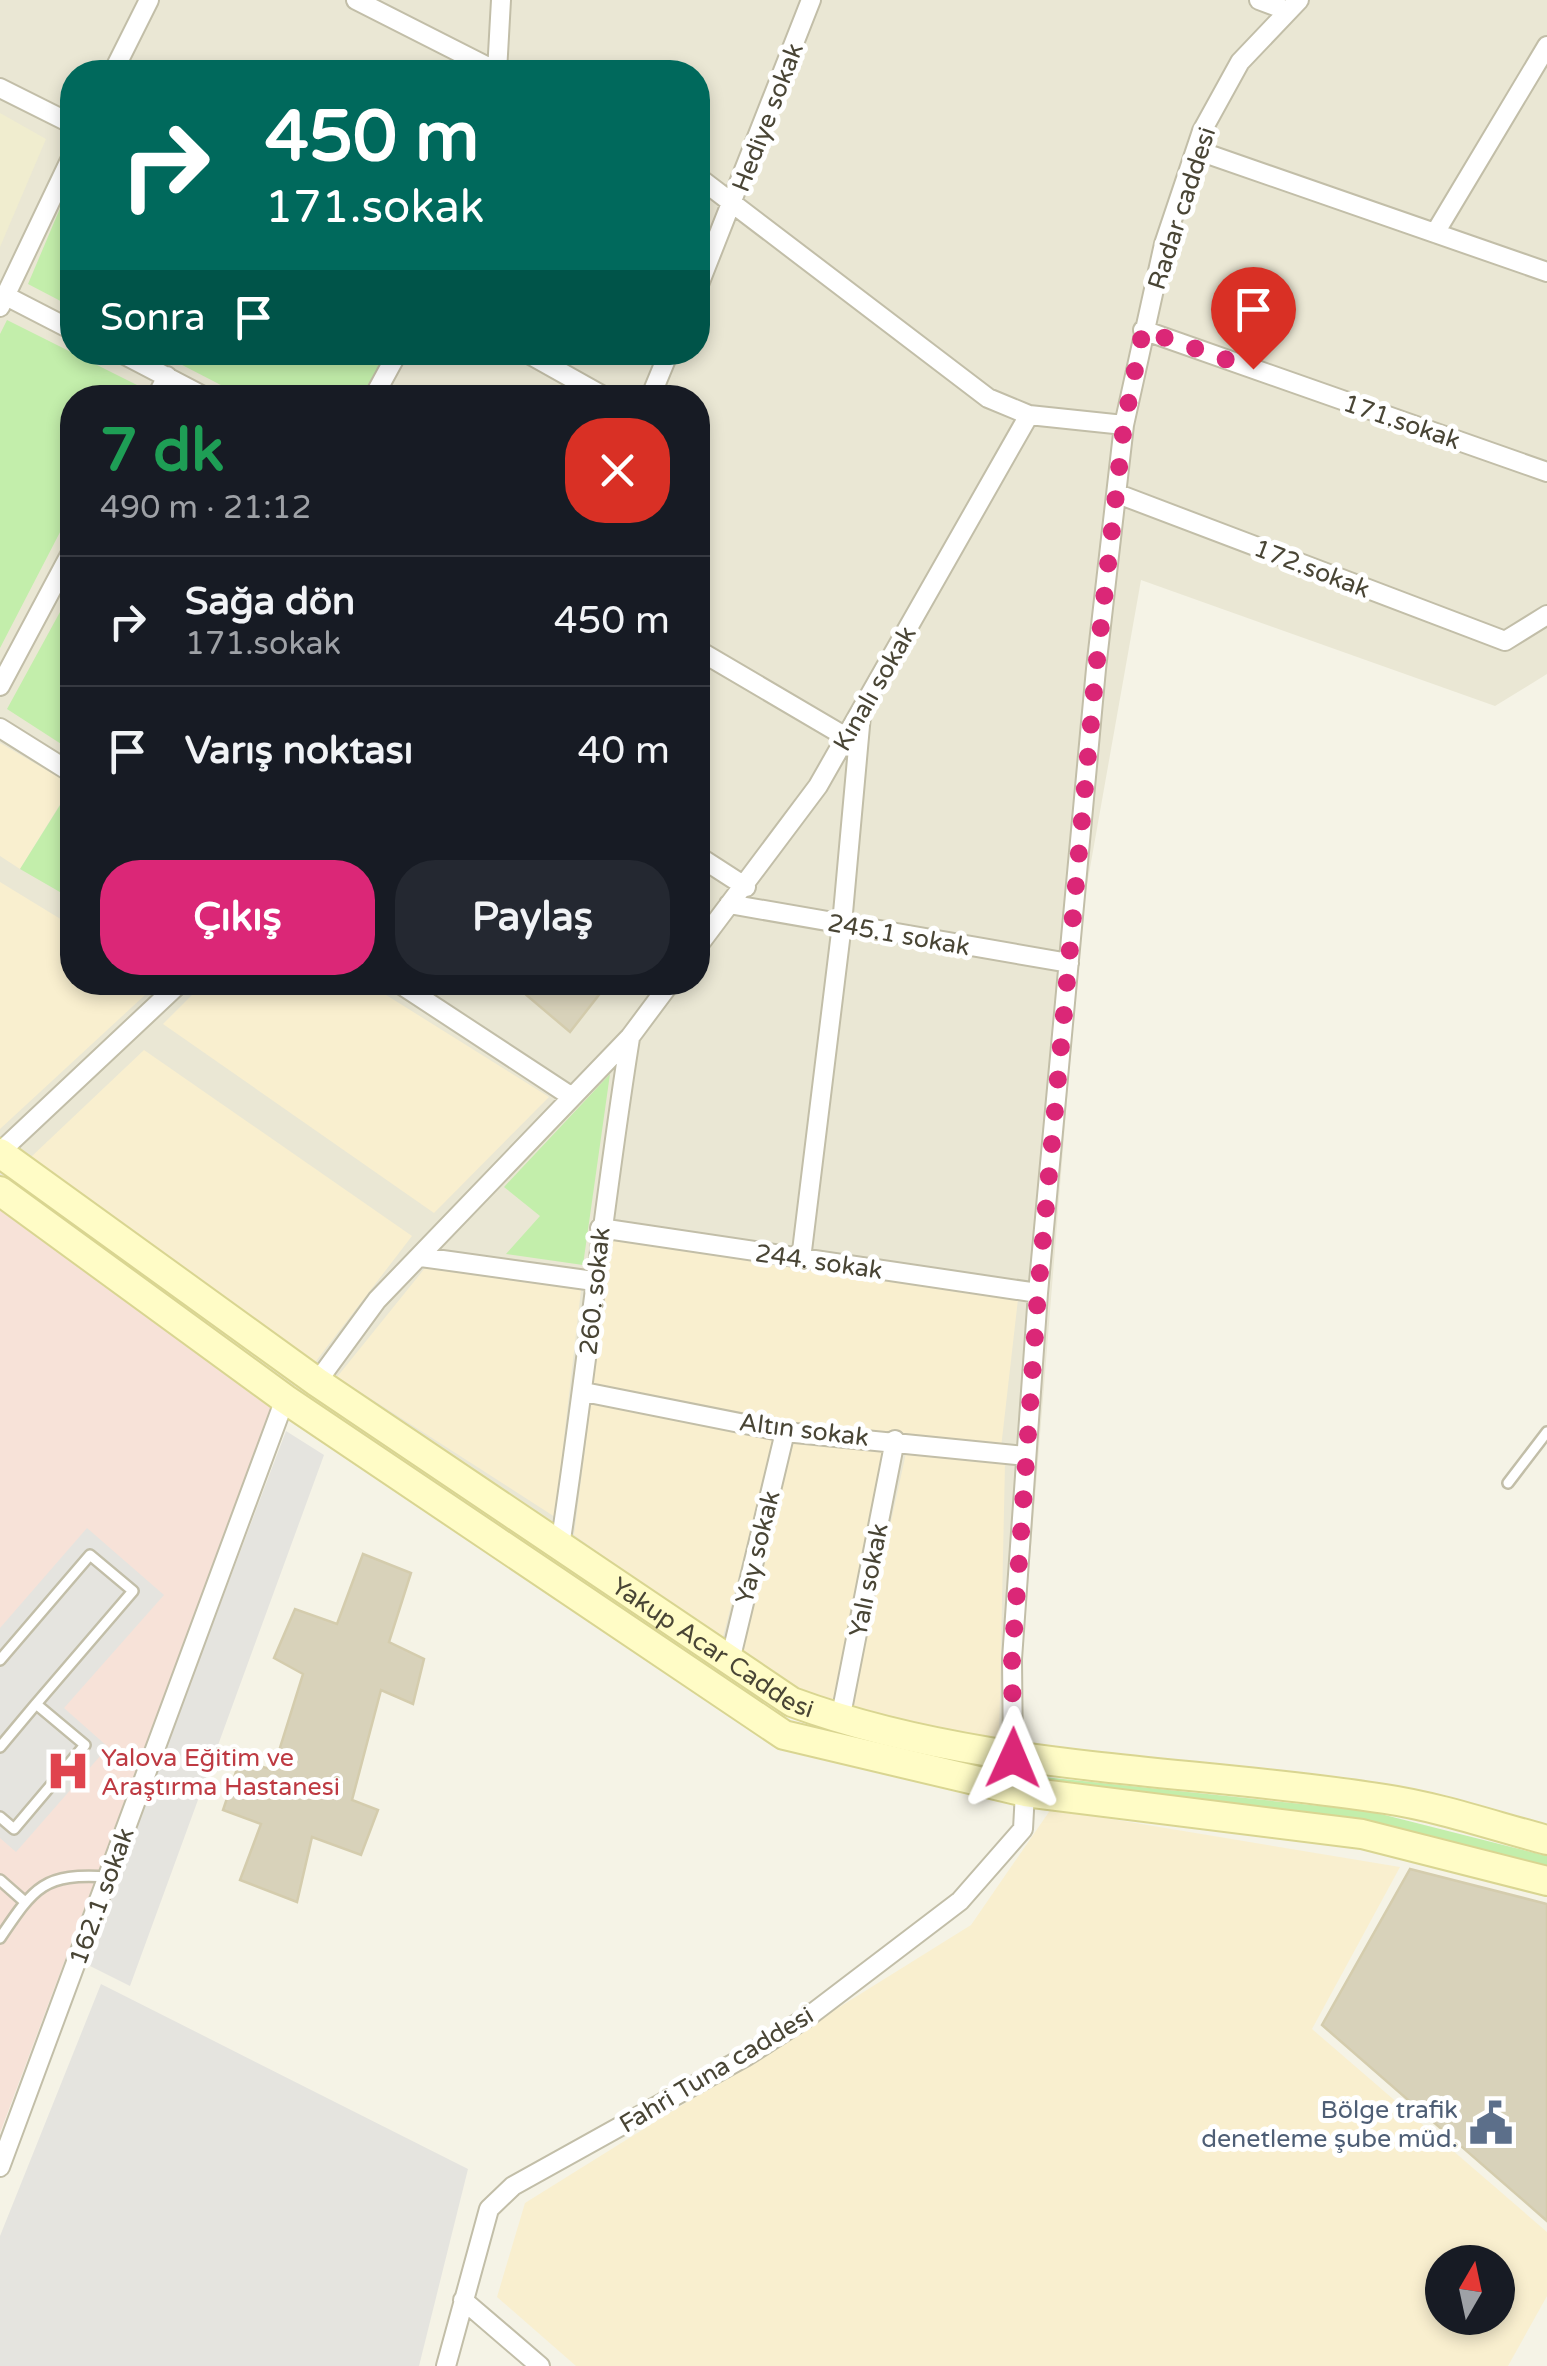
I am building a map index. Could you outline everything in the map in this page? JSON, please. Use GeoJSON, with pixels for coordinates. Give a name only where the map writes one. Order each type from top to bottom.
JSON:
{"type":"FeatureCollection","features":[{"type":"Feature","properties":{"kind":"street"},"geometry":{"type":"LineString","coordinates":[[119,60],[149,0]]}},
{"type":"Feature","properties":{"kind":"street"},"geometry":{"type":"LineString","coordinates":[[356,0],[474,60]]}},
{"type":"Feature","properties":{"kind":"street"},"geometry":{"type":"LineString","coordinates":[[498,60],[501,0]]}},
{"type":"Feature","properties":{"kind":"street","name":"Hediye sokak"},"geometry":{"type":"LineString","coordinates":[[710,260],[812,0]]}},
{"type":"Feature","properties":{"kind":"street"},"geometry":{"type":"LineString","coordinates":[[1259,0],[1293,6]]}},
{"type":"Feature","properties":{"kind":"street","name":"Radar caddesi"},"geometry":{"type":"LineString","coordinates":[[1013,1758],[1012,1660],[1038,1293],[1124,425],[1164,244],[1196,150],[1240,62],[1293,6]]}},
{"type":"Feature","properties":{"kind":"street"},"geometry":{"type":"LineString","coordinates":[[1436,233],[1547,46]]}},
{"type":"Feature","properties":{"kind":"street"},"geometry":{"type":"LineString","coordinates":[[0,88],[60,118]]}},
{"type":"Feature","properties":{"kind":"street"},"geometry":{"type":"LineString","coordinates":[[1196,150],[1547,272]]}},
{"type":"Feature","properties":{"kind":"street"},"geometry":{"type":"LineString","coordinates":[[60,181],[3,302],[60,325]]}},
{"type":"Feature","properties":{"kind":"street"},"geometry":{"type":"LineString","coordinates":[[710,186],[988,398],[1029,414],[1124,425]]}},
{"type":"Feature","properties":{"kind":"street","name":"171.sokak"},"geometry":{"type":"LineString","coordinates":[[1143,330],[1547,472]]}},
{"type":"Feature","properties":{"kind":"street"},"geometry":{"type":"LineString","coordinates":[[145,365],[183,385]]}},
{"type":"Feature","properties":{"kind":"street"},"geometry":{"type":"LineString","coordinates":[[548,365],[584,385]]}},
{"type":"Feature","properties":{"kind":"street"},"geometry":{"type":"LineString","coordinates":[[162,385],[167,376]]}},
{"type":"Feature","properties":{"kind":"street","name":"Kınalı sokak"},"geometry":{"type":"LineString","coordinates":[[710,929],[746,887],[818,786],[1029,414]]}},
{"type":"Feature","properties":{"kind":"street","name":"172.sokak"},"geometry":{"type":"LineString","coordinates":[[1118,494],[1506,641],[1547,615]]}},
{"type":"Feature","properties":{"kind":"street"},"geometry":{"type":"LineString","coordinates":[[0,686],[60,574]]}},
{"type":"Feature","properties":{"kind":"street"},"geometry":{"type":"LineString","coordinates":[[710,657],[846,736]]}},
{"type":"Feature","properties":{"kind":"street"},"geometry":{"type":"LineString","coordinates":[[801,1258],[842,924],[862,709]]}},
{"type":"Feature","properties":{"kind":"street"},"geometry":{"type":"LineString","coordinates":[[0,728],[60,766]]}},
{"type":"Feature","properties":{"kind":"street"},"geometry":{"type":"LineString","coordinates":[[710,864],[746,887]]}},
{"type":"Feature","properties":{"kind":"street","name":"245.1 sokak"},"geometry":{"type":"LineString","coordinates":[[728,904],[1069,963]]}},
{"type":"Feature","properties":{"kind":"street"},"geometry":{"type":"LineString","coordinates":[[0,1152],[167,995]]}},
{"type":"Feature","properties":{"kind":"street"},"geometry":{"type":"LineString","coordinates":[[417,995],[572,1097]]}},
{"type":"Feature","properties":{"kind":"street"},"geometry":{"type":"LineString","coordinates":[[316,1382],[378,1300],[630,1037],[661,995]]}},
{"type":"Feature","properties":{"kind":"street","name":"260. sokak"},"geometry":{"type":"LineString","coordinates":[[560,1546],[584,1392],[600,1228],[630,1037]]}},
{"type":"Feature","properties":{"kind":"street","name":"Yakup Acar Caddesi"},"geometry":{"type":"LineString","coordinates":[[0,1152],[316,1382],[792,1702],[840,1720],[1013,1758],[1389,1800],[1547,1840]]}},
{"type":"Feature","properties":{"kind":"street","name":"Yakup Acar Caddesi"},"geometry":{"type":"LineString","coordinates":[[0,1191],[286,1399],[784,1734],[1025,1792],[1362,1834],[1547,1881]]}},
{"type":"Feature","properties":{"kind":"street","name":"244. sokak"},"geometry":{"type":"LineString","coordinates":[[600,1228],[1038,1293]]}},
{"type":"Feature","properties":{"kind":"street"},"geometry":{"type":"LineString","coordinates":[[421,1257],[594,1281]]}},
{"type":"Feature","properties":{"kind":"street","name":"Altın sokak"},"geometry":{"type":"LineString","coordinates":[[584,1392],[785,1432],[1026,1456]]}},
{"type":"Feature","properties":{"kind":"street","name":"162.1 sokak"},"geometry":{"type":"LineString","coordinates":[[0,2167],[286,1399]]}},
{"type":"Feature","properties":{"kind":"street","name":"Yay sokak"},"geometry":{"type":"LineString","coordinates":[[730,1662],[785,1432]]}},
{"type":"Feature","properties":{"kind":"street","name":"Yalı sokak"},"geometry":{"type":"LineString","coordinates":[[840,1720],[895,1440]]}},
{"type":"Feature","properties":{"kind":"street","name":"Fahri Tuna caddesi"},"geometry":{"type":"LineString","coordinates":[[446,2366],[489,2209],[514,2186],[745,2057],[809,2016],[960,1901],[1023,1829],[1025,1792]]}},
{"type":"Feature","properties":{"kind":"street"},"geometry":{"type":"LineString","coordinates":[[463,2300],[540,2366]]}},
{"type":"Feature","properties":{"kind":"lane"},"geometry":{"type":"LineString","coordinates":[[1508,1483],[1547,1432]]}},
{"type":"Feature","properties":{"kind":"lane"},"geometry":{"type":"LineString","coordinates":[[0,1660],[90,1555],[133,1591],[0,1747]]}},
{"type":"Feature","properties":{"kind":"lane"},"geometry":{"type":"LineString","coordinates":[[0,1817],[14,1829],[85,1745],[36,1704]]}},
{"type":"Feature","properties":{"kind":"lane"},"geometry":{"type":"LineString","coordinates":[[0,1938],[25,1902],[63,1874],[108,1877]]}},
{"type":"Feature","properties":{"kind":"lane"},"geometry":{"type":"LineString","coordinates":[[0,1880],[25,1902]]}},
{"type":"Feature","properties":{"kind":"shaded area"},"geometry":{"type":"Polygon","coordinates":[[[0,0],[1547,0],[1547,674],[1495,706],[1141,580],[1082,913],[1011,1796],[416,1482],[0,1184],[0,0]]]}},
{"type":"Feature","properties":{"kind":"shaded area"},"geometry":{"type":"Polygon","coordinates":[[[0,113],[46,139],[0,247],[0,113]]]}},
{"type":"Feature","properties":{"kind":"shaded area"},"geometry":{"type":"Polygon","coordinates":[[[0,743],[60,778],[60,804],[20,869],[0,856],[0,743]]]}},
{"type":"Feature","properties":{"kind":"shaded area"},"geometry":{"type":"Polygon","coordinates":[[[0,882],[60,919],[60,995],[145,995],[0,1129],[0,882]]]}},
{"type":"Feature","properties":{"kind":"shaded area"},"geometry":{"type":"Polygon","coordinates":[[[192,995],[386,995],[549,1097],[434,1213],[163,1024],[192,995]]]}},
{"type":"Feature","properties":{"kind":"shaded area"},"geometry":{"type":"Polygon","coordinates":[[[144,1050],[412,1236],[313,1365],[31,1157],[144,1050]]]}},
{"type":"Feature","properties":{"kind":"shaded area","name":"Yalova Eğitim ve Araştırma Hastanesi"},"geometry":{"type":"Polygon","coordinates":[[[0,1210],[272,1409],[0,2133],[0,1210]]]}},
{"type":"Feature","properties":{"kind":"shaded area"},"geometry":{"type":"Polygon","coordinates":[[[610,1240],[1018,1299],[1001,1448],[778,1423],[593,1385],[610,1240]]]}},
{"type":"Feature","properties":{"kind":"shaded area"},"geometry":{"type":"Polygon","coordinates":[[[425,1268],[581,1290],[555,1517],[337,1377],[425,1268]]]}},
{"type":"Feature","properties":{"kind":"shaded area"},"geometry":{"type":"Polygon","coordinates":[[[591,1402],[774,1439],[722,1641],[574,1535],[591,1402]]]}},
{"type":"Feature","properties":{"kind":"shaded area"},"geometry":{"type":"Polygon","coordinates":[[[286,1431],[324,1455],[130,1986],[84,1963],[286,1431]]]}},
{"type":"Feature","properties":{"kind":"shaded area"},"geometry":{"type":"Polygon","coordinates":[[[790,1441],[883,1449],[835,1704],[738,1660],[790,1441]]]}},
{"type":"Feature","properties":{"kind":"shaded area"},"geometry":{"type":"Polygon","coordinates":[[[906,1453],[1005,1463],[999,1742],[849,1714],[906,1453]]]}},
{"type":"Feature","properties":{"kind":"shaded area"},"geometry":{"type":"Polygon","coordinates":[[[87,1528],[164,1595],[64,1708],[108,1747],[16,1852],[0,1838],[0,1628],[87,1528]]]}},
{"type":"Feature","properties":{"kind":"shaded area"},"geometry":{"type":"Polygon","coordinates":[[[1051,1809],[1400,1867],[1312,2029],[1547,2232],[1547,2296],[1508,2366],[576,2366],[497,2297],[525,2203],[971,1925],[1051,1809]]]}},
{"type":"Feature","properties":{"kind":"shaded area"},"geometry":{"type":"Polygon","coordinates":[[[101,1984],[468,2169],[419,2366],[0,2366],[0,2236],[101,1984]]]}},
{"type":"Feature","properties":{"kind":"green space"},"geometry":{"type":"Polygon","coordinates":[[[60,208],[60,301],[28,284],[60,208]]]}},
{"type":"Feature","properties":{"kind":"green space"},"geometry":{"type":"Polygon","coordinates":[[[7,320],[60,346],[60,365],[97,365],[137,385],[60,385],[60,532],[0,648],[0,334],[7,320]]]}},
{"type":"Feature","properties":{"kind":"green space"},"geometry":{"type":"Polygon","coordinates":[[[182,365],[380,365],[370,385],[221,385],[182,365]]]}},
{"type":"Feature","properties":{"kind":"green space"},"geometry":{"type":"Polygon","coordinates":[[[60,612],[60,743],[7,709],[60,612]]]}},
{"type":"Feature","properties":{"kind":"green space"},"geometry":{"type":"Polygon","coordinates":[[[60,805],[60,892],[20,869],[60,805]]]}},
{"type":"Feature","properties":{"kind":"green space"},"geometry":{"type":"Polygon","coordinates":[[[610,1074],[583,1265],[506,1254],[540,1216],[504,1187],[610,1074]]]}},
{"type":"Feature","properties":{"kind":"green space"},"geometry":{"type":"Polygon","coordinates":[[[1044,1777],[1369,1811],[1547,1856],[1547,1869],[1043,1783],[1044,1777]]]}},
{"type":"Feature","properties":{"kind":"building"},"geometry":{"type":"Polygon","coordinates":[[[526,995],[599,995],[570,1032],[526,995]]]}},
{"type":"Feature","properties":{"kind":"building"},"geometry":{"type":"Polygon","coordinates":[[[363,1554],[411,1573],[389,1642],[424,1659],[413,1704],[381,1690],[352,1800],[378,1810],[361,1855],[312,1837],[297,1902],[240,1880],[261,1824],[223,1810],[240,1760],[273,1770],[303,1674],[274,1658],[295,1609],[337,1624],[363,1554]]]}},
{"type":"Feature","properties":{"kind":"building","name":"Bölge trafik denetleme şube müd."},"geometry":{"type":"Polygon","coordinates":[[[1410,1869],[1547,1904],[1547,2221],[1322,2025],[1410,1869]]]}},
{"type":"Feature","properties":{"kind":"place","name":"Yalova Eğitim ve Araştırma Hastanesi"},"geometry":{"type":"Point","coordinates":[68,1771]}},
{"type":"Feature","properties":{"kind":"place","name":"Bölge trafik denetleme şube müd."},"geometry":{"type":"Point","coordinates":[1491,2123]}},
{"type":"Feature","properties":{"kind":"route"},"geometry":{"type":"LineString","coordinates":[[1013,1758],[1012,1660],[1038,1293],[1096,669],[1115,534],[1124,425],[1143,330],[1253,369]]}}]}
